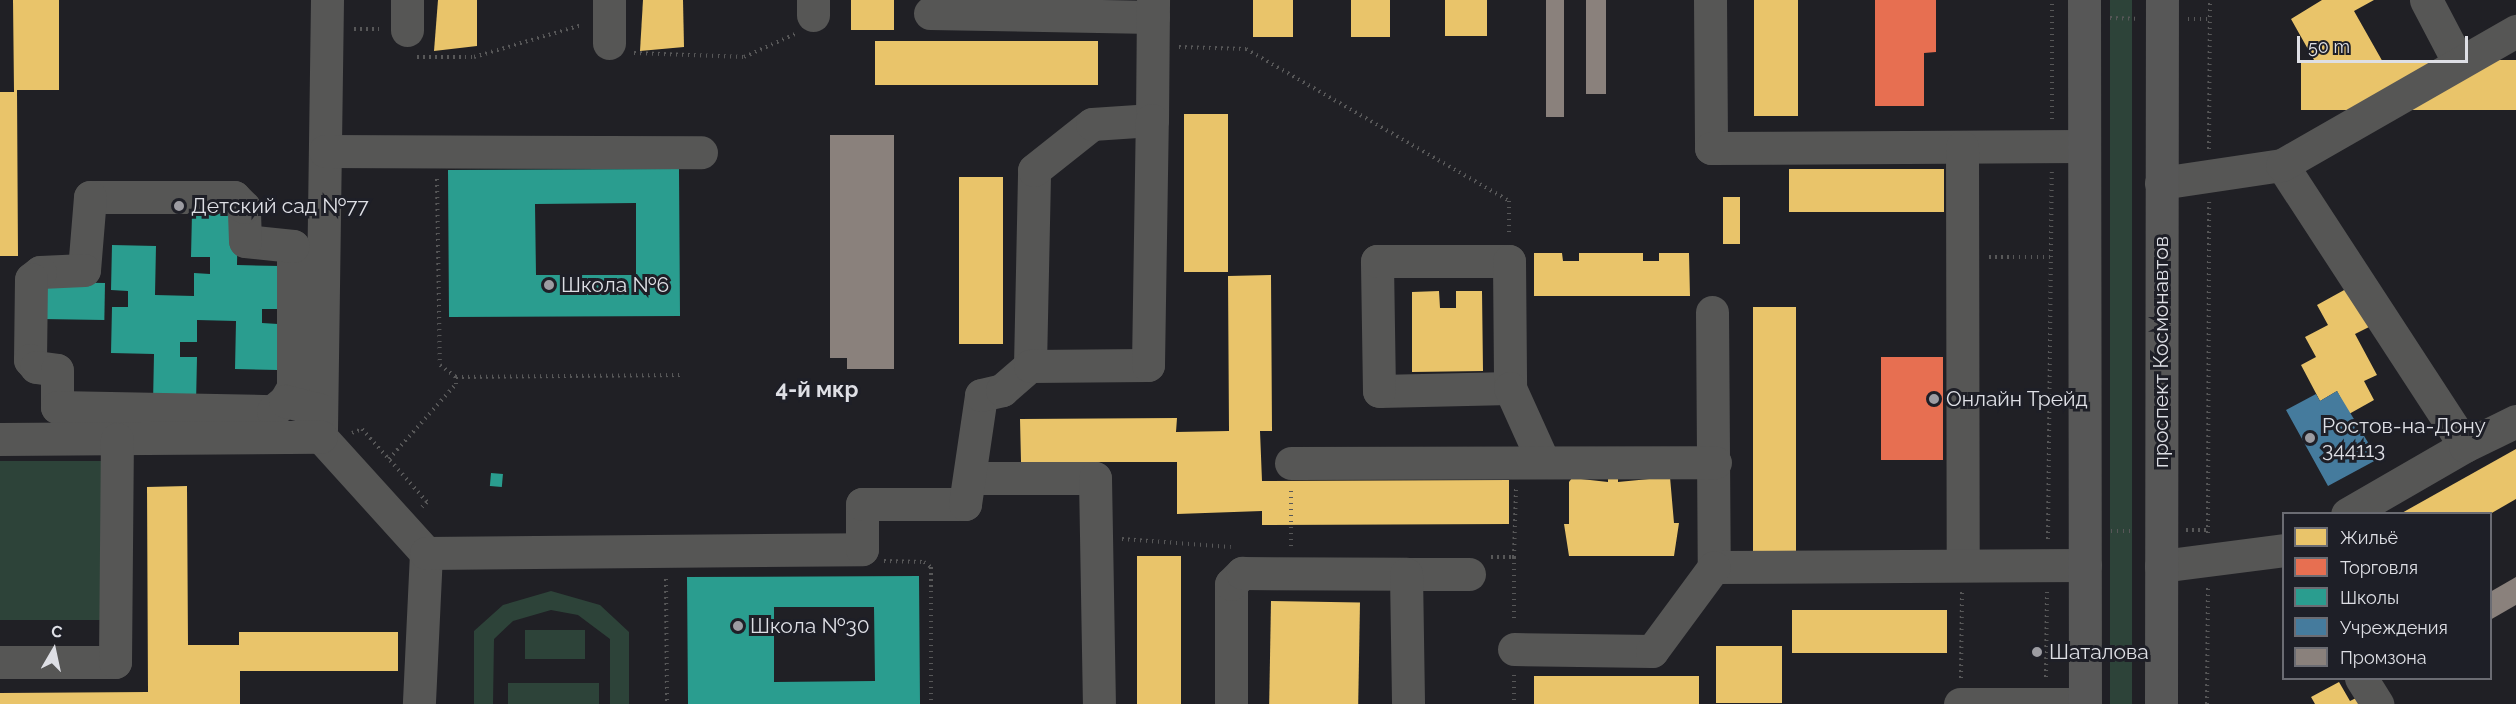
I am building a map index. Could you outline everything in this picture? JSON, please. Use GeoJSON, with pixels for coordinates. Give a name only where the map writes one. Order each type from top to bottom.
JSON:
{"type":"FeatureCollection","features":[{"type":"Feature","properties":{"kind":"main road"},"geometry":{"type":"LineString","coordinates":[[2084,9],[2085,704]]}},
{"type":"Feature","properties":{"kind":"main road","name":"проспект Космонавтов"},"geometry":{"type":"LineString","coordinates":[[2161,704],[2162,9]]}},
{"type":"Feature","properties":{"kind":"lane"},"geometry":{"type":"LineString","coordinates":[[1710,0],[1711,148],[2084,146]]}},
{"type":"Feature","properties":{"kind":"lane"},"geometry":{"type":"LineString","coordinates":[[2426,0],[2459,63]]}},
{"type":"Feature","properties":{"kind":"lane"},"geometry":{"type":"LineString","coordinates":[[426,553],[862,549],[861,504],[965,504],[981,395],[1002,390],[1030,366],[1148,365],[1153,21],[930,13]]}},
{"type":"Feature","properties":{"kind":"lane"},"geometry":{"type":"LineString","coordinates":[[329,428],[325,151],[334,14]]}},
{"type":"Feature","properties":{"kind":"lane"},"geometry":{"type":"LineString","coordinates":[[2162,183],[2282,165],[2516,31]]}},
{"type":"Feature","properties":{"kind":"lane"},"geometry":{"type":"LineString","coordinates":[[1030,366],[1034,170],[1092,124],[1152,120]]}},
{"type":"Feature","properties":{"kind":"lane"},"geometry":{"type":"LineString","coordinates":[[1962,147],[1963,565]]}},
{"type":"Feature","properties":{"kind":"lane"},"geometry":{"type":"LineString","coordinates":[[325,151],[701,152]]}},
{"type":"Feature","properties":{"kind":"lane"},"geometry":{"type":"LineString","coordinates":[[2282,165],[2465,446]]}},
{"type":"Feature","properties":{"kind":"lane"},"geometry":{"type":"LineString","coordinates":[[57,407],[273,411],[285,401],[293,387],[293,246],[245,241],[244,207],[234,197],[97,195],[87,203],[84,270],[40,272],[31,279],[30,360],[36,367],[57,370],[57,407],[57,439]]}},
{"type":"Feature","properties":{"kind":"lane"},"geometry":{"type":"LineString","coordinates":[[1510,388],[1379,391],[1377,261],[1509,261],[1510,388],[1530,460]]}},
{"type":"Feature","properties":{"kind":"lane"},"geometry":{"type":"LineString","coordinates":[[1514,649],[1652,651],[1714,567],[1712,312]]}},
{"type":"Feature","properties":{"kind":"lane"},"geometry":{"type":"LineString","coordinates":[[285,401],[329,428],[426,553],[419,704]]}},
{"type":"Feature","properties":{"kind":"lane"},"geometry":{"type":"LineString","coordinates":[[2349,512],[2465,446],[2516,421]]}},
{"type":"Feature","properties":{"kind":"lane"},"geometry":{"type":"LineString","coordinates":[[0,440],[117,438],[329,428]]}},
{"type":"Feature","properties":{"kind":"lane"},"geometry":{"type":"LineString","coordinates":[[0,662],[115,662],[117,438]]}},
{"type":"Feature","properties":{"kind":"lane"},"geometry":{"type":"LineString","coordinates":[[1291,463],[1530,460],[1714,462]]}},
{"type":"Feature","properties":{"kind":"lane"},"geometry":{"type":"LineString","coordinates":[[970,478],[1095,478],[1093,538],[1099,704]]}},
{"type":"Feature","properties":{"kind":"lane"},"geometry":{"type":"LineString","coordinates":[[2161,566],[2208,544],[2282,550]]}},
{"type":"Feature","properties":{"kind":"lane"},"geometry":{"type":"LineString","coordinates":[[1714,567],[2085,565]]}},
{"type":"Feature","properties":{"kind":"lane"},"geometry":{"type":"LineString","coordinates":[[1231,704],[1234,577],[1469,573]]}},
{"type":"Feature","properties":{"kind":"lane"},"geometry":{"type":"LineString","coordinates":[[1406,574],[1408,704]]}},
{"type":"Feature","properties":{"kind":"lane"},"geometry":{"type":"LineString","coordinates":[[2362,680],[2377,704]]}},
{"type":"Feature","properties":{"kind":"lane"},"geometry":{"type":"LineString","coordinates":[[1960,703],[2085,704]]}},
{"type":"Feature","properties":{"kind":"path"},"geometry":{"type":"LineString","coordinates":[[2046,703],[2052,0]]}},
{"type":"Feature","properties":{"kind":"path"},"geometry":{"type":"LineString","coordinates":[[2207,704],[2210,0]]}},
{"type":"Feature","properties":{"kind":"path"},"geometry":{"type":"LineString","coordinates":[[334,14],[407,15],[408,57],[474,57],[609,20],[610,52],[744,57],[813,26],[813,8]]}},
{"type":"Feature","properties":{"kind":"path"},"geometry":{"type":"LineString","coordinates":[[2084,9],[2162,9]]}},
{"type":"Feature","properties":{"kind":"path"},"geometry":{"type":"LineString","coordinates":[[1153,21],[1246,49],[1509,201],[1509,261]]}},
{"type":"Feature","properties":{"kind":"path"},"geometry":{"type":"LineString","coordinates":[[437,152],[440,365],[456,377],[681,375]]}},
{"type":"Feature","properties":{"kind":"path"},"geometry":{"type":"LineString","coordinates":[[1962,257],[2051,257]]}},
{"type":"Feature","properties":{"kind":"path"},"geometry":{"type":"LineString","coordinates":[[388,459],[456,384],[456,377]]}},
{"type":"Feature","properties":{"kind":"path"},"geometry":{"type":"LineString","coordinates":[[329,428],[362,429],[427,502],[413,516]]}},
{"type":"Feature","properties":{"kind":"path"},"geometry":{"type":"LineString","coordinates":[[1514,557],[1530,460]]}},
{"type":"Feature","properties":{"kind":"path"},"geometry":{"type":"LineString","coordinates":[[2048,529],[2161,532],[2208,544]]}},
{"type":"Feature","properties":{"kind":"path"},"geometry":{"type":"LineString","coordinates":[[1093,538],[1234,548]]}},
{"type":"Feature","properties":{"kind":"path"},"geometry":{"type":"LineString","coordinates":[[666,549],[667,704]]}},
{"type":"Feature","properties":{"kind":"path"},"geometry":{"type":"LineString","coordinates":[[862,549],[862,561],[924,562],[931,567],[930,704]]}},
{"type":"Feature","properties":{"kind":"path"},"geometry":{"type":"LineString","coordinates":[[1960,703],[1963,565]]}},
{"type":"Feature","properties":{"kind":"green space"},"geometry":{"type":"Polygon","coordinates":[[[2110,0],[2132,0],[2132,704],[2110,704],[2110,0]]]}},
{"type":"Feature","properties":{"kind":"green space"},"geometry":{"type":"Polygon","coordinates":[[[0,461],[103,461],[103,620],[0,620],[0,461]]]}},
{"type":"Feature","properties":{"kind":"green space"},"geometry":{"type":"Polygon","coordinates":[[[551,591],[600,605],[629,632],[629,704],[610,704],[610,639],[578,615],[551,610],[513,621],[494,639],[493,704],[474,704],[474,631],[503,605],[551,591]]]}},
{"type":"Feature","properties":{"kind":"green space"},"geometry":{"type":"Polygon","coordinates":[[[525,630],[585,630],[585,659],[525,659],[525,630]]]}},
{"type":"Feature","properties":{"kind":"green space"},"geometry":{"type":"Polygon","coordinates":[[[508,683],[599,683],[599,704],[508,704],[508,683]]]}},
{"type":"Feature","properties":{"kind":"building: Жильё"},"geometry":{"type":"Polygon","coordinates":[[[13,0],[59,0],[59,90],[17,90],[18,256],[0,256],[0,92],[14,92],[13,0]]]}},
{"type":"Feature","properties":{"kind":"building: Жильё"},"geometry":{"type":"Polygon","coordinates":[[[438,0],[477,0],[477,46],[434,51],[438,0]]]}},
{"type":"Feature","properties":{"kind":"building: Жильё"},"geometry":{"type":"Polygon","coordinates":[[[643,0],[683,0],[684,47],[640,51],[643,0]]]}},
{"type":"Feature","properties":{"kind":"building: Жильё"},"geometry":{"type":"Polygon","coordinates":[[[851,0],[894,0],[894,30],[851,30],[851,0]]]}},
{"type":"Feature","properties":{"kind":"building: Жильё"},"geometry":{"type":"Polygon","coordinates":[[[1253,0],[1293,0],[1293,37],[1253,37],[1253,0]]]}},
{"type":"Feature","properties":{"kind":"building: Жильё"},"geometry":{"type":"Polygon","coordinates":[[[1351,0],[1390,0],[1390,37],[1351,37],[1351,0]]]}},
{"type":"Feature","properties":{"kind":"building: Жильё"},"geometry":{"type":"Polygon","coordinates":[[[1445,0],[1487,0],[1487,36],[1445,36],[1445,0]]]}},
{"type":"Feature","properties":{"kind":"building: Жильё"},"geometry":{"type":"Polygon","coordinates":[[[1754,0],[1798,0],[1798,116],[1754,116],[1754,0]]]}},
{"type":"Feature","properties":{"kind":"building: Жильё"},"geometry":{"type":"Polygon","coordinates":[[[2322,0],[2374,0],[2354,11],[2384,64],[2332,92],[2291,19],[2322,0]]]}},
{"type":"Feature","properties":{"kind":"building: Жильё"},"geometry":{"type":"Polygon","coordinates":[[[875,41],[1098,41],[1098,85],[875,85],[875,41]]]}},
{"type":"Feature","properties":{"kind":"building: Жильё"},"geometry":{"type":"Polygon","coordinates":[[[2301,60],[2516,60],[2516,110],[2301,110],[2301,60]]]}},
{"type":"Feature","properties":{"kind":"building: Жильё"},"geometry":{"type":"Polygon","coordinates":[[[1184,114],[1228,114],[1228,272],[1184,272],[1184,114]]]}},
{"type":"Feature","properties":{"kind":"building: Жильё"},"geometry":{"type":"Polygon","coordinates":[[[1789,169],[1944,169],[1944,212],[1789,212],[1789,169]]]}},
{"type":"Feature","properties":{"kind":"building: Жильё"},"geometry":{"type":"Polygon","coordinates":[[[959,177],[1003,177],[1003,344],[959,344],[959,177]]]}},
{"type":"Feature","properties":{"kind":"building: Жильё"},"geometry":{"type":"Polygon","coordinates":[[[1723,197],[1740,197],[1740,244],[1723,244],[1723,197]]]}},
{"type":"Feature","properties":{"kind":"building: Жильё"},"geometry":{"type":"Polygon","coordinates":[[[1534,253],[1562,253],[1563,261],[1579,261],[1579,253],[1643,253],[1643,261],[1659,261],[1659,253],[1689,253],[1690,296],[1534,296],[1534,253]]]}},
{"type":"Feature","properties":{"kind":"building: Жильё"},"geometry":{"type":"Polygon","coordinates":[[[1271,275],[1272,431],[1260,431],[1262,481],[1509,480],[1509,524],[1262,525],[1262,511],[1177,514],[1177,462],[1021,462],[1020,419],[1177,418],[1176,432],[1229,431],[1228,276],[1271,275]]]}},
{"type":"Feature","properties":{"kind":"building: Жильё"},"geometry":{"type":"Polygon","coordinates":[[[2346,289],[2377,323],[2355,334],[2377,375],[2364,381],[2374,400],[2349,414],[2337,391],[2320,401],[2301,365],[2316,357],[2305,337],[2328,325],[2317,305],[2346,289]]]}},
{"type":"Feature","properties":{"kind":"building: Жильё"},"geometry":{"type":"Polygon","coordinates":[[[1439,291],[1440,308],[1456,308],[1456,291],[1482,291],[1483,371],[1412,372],[1412,292],[1439,291]]]}},
{"type":"Feature","properties":{"kind":"building: Жильё"},"geometry":{"type":"Polygon","coordinates":[[[1753,307],[1796,307],[1796,554],[1753,554],[1753,307]]]}},
{"type":"Feature","properties":{"kind":"building: Жильё"},"geometry":{"type":"Polygon","coordinates":[[[2516,449],[2516,499],[2492,513],[2404,512],[2516,449]]]}},
{"type":"Feature","properties":{"kind":"building: Жильё"},"geometry":{"type":"Polygon","coordinates":[[[1608,475],[1618,475],[1618,482],[1670,477],[1674,523],[1679,523],[1674,556],[1569,556],[1564,524],[1569,524],[1569,482],[1572,478],[1608,482],[1608,475]]]}},
{"type":"Feature","properties":{"kind":"building: Жильё"},"geometry":{"type":"Polygon","coordinates":[[[187,486],[188,645],[239,645],[239,632],[398,632],[398,671],[240,671],[240,704],[0,704],[0,693],[148,692],[147,487],[187,486]]]}},
{"type":"Feature","properties":{"kind":"building: Жильё"},"geometry":{"type":"Polygon","coordinates":[[[1137,556],[1181,556],[1181,704],[1137,704],[1137,556]]]}},
{"type":"Feature","properties":{"kind":"building: Жильё"},"geometry":{"type":"Polygon","coordinates":[[[1271,601],[1360,603],[1358,704],[1269,704],[1271,601]]]}},
{"type":"Feature","properties":{"kind":"building: Жильё"},"geometry":{"type":"Polygon","coordinates":[[[1792,610],[1947,610],[1947,653],[1792,653],[1792,610]]]}},
{"type":"Feature","properties":{"kind":"building: Жильё"},"geometry":{"type":"Polygon","coordinates":[[[1716,646],[1782,646],[1782,703],[1716,703],[1716,646]]]}},
{"type":"Feature","properties":{"kind":"building: Жильё"},"geometry":{"type":"Polygon","coordinates":[[[1534,676],[1699,676],[1699,704],[1534,704],[1534,676]]]}},
{"type":"Feature","properties":{"kind":"building: Жильё"},"geometry":{"type":"Polygon","coordinates":[[[2339,682],[2350,701],[2360,696],[2364,704],[2315,704],[2311,697],[2339,682]]]}},
{"type":"Feature","properties":{"kind":"building: Торговля"},"geometry":{"type":"Polygon","coordinates":[[[1875,0],[1936,0],[1936,52],[1924,53],[1924,106],[1875,106],[1875,0]]]}},
{"type":"Feature","properties":{"kind":"building: Торговля"},"geometry":{"type":"Polygon","coordinates":[[[1881,357],[1943,357],[1943,460],[1881,460],[1881,357]]]}},
{"type":"Feature","properties":{"kind":"building: Школы"},"geometry":{"type":"Polygon","coordinates":[[[679,169],[680,316],[449,317],[448,170],[679,169]],[[636,203],[535,204],[536,275],[636,275],[636,203]]]}},
{"type":"Feature","properties":{"kind":"building: Школы"},"geometry":{"type":"Polygon","coordinates":[[[192,213],[238,214],[237,265],[280,266],[279,309],[262,309],[262,323],[278,324],[278,370],[235,369],[236,321],[197,320],[197,342],[180,342],[180,357],[197,357],[196,404],[153,403],[154,354],[111,353],[112,307],[128,307],[128,291],[111,290],[112,245],[156,246],[155,295],[194,296],[194,273],[210,274],[210,257],[191,257],[192,213]]]}},
{"type":"Feature","properties":{"kind":"building: Школы"},"geometry":{"type":"Polygon","coordinates":[[[42,282],[105,283],[104,320],[41,319],[42,282]]]}},
{"type":"Feature","properties":{"kind":"building: Школы"},"geometry":{"type":"Polygon","coordinates":[[[491,473],[503,474],[502,487],[490,486],[491,473]]]}},
{"type":"Feature","properties":{"kind":"building: Школы"},"geometry":{"type":"Polygon","coordinates":[[[919,576],[920,704],[688,704],[687,577],[919,576]],[[774,607],[774,682],[875,681],[874,607],[774,607]]]}},
{"type":"Feature","properties":{"kind":"building: Учреждения"},"geometry":{"type":"Polygon","coordinates":[[[2337,391],[2378,459],[2328,486],[2286,410],[2316,394],[2320,401],[2337,391]]]}},
{"type":"Feature","properties":{"kind":"building: Промзона"},"geometry":{"type":"Polygon","coordinates":[[[1546,0],[1564,0],[1564,117],[1546,117],[1546,0]]]}},
{"type":"Feature","properties":{"kind":"building: Промзона"},"geometry":{"type":"Polygon","coordinates":[[[1586,0],[1606,0],[1606,94],[1586,94],[1586,0]]]}},
{"type":"Feature","properties":{"kind":"building: Промзона"},"geometry":{"type":"Polygon","coordinates":[[[830,135],[894,135],[894,369],[847,369],[847,358],[830,358],[830,135]]]}},
{"type":"Feature","properties":{"kind":"building: Промзона"},"geometry":{"type":"Polygon","coordinates":[[[2516,577],[2516,605],[2492,619],[2492,591],[2516,577]]]}},
{"type":"Feature","properties":{"kind":"place","name":"Детский сад №77"},"geometry":{"type":"Point","coordinates":[179,206]}},
{"type":"Feature","properties":{"kind":"place","name":"Школа №6"},"geometry":{"type":"Point","coordinates":[549,285]}},
{"type":"Feature","properties":{"kind":"place","name":"Онлайн Трейд"},"geometry":{"type":"Point","coordinates":[1934,399]}},
{"type":"Feature","properties":{"kind":"place","name":"Ростов-на-Дону 344113"},"geometry":{"type":"Point","coordinates":[2310,438]}},
{"type":"Feature","properties":{"kind":"place","name":"Школа №30"},"geometry":{"type":"Point","coordinates":[738,626]}},
{"type":"Feature","properties":{"kind":"place","name":"Шаталова"},"geometry":{"type":"Point","coordinates":[2037,652]}},
{"type":"Feature","properties":{"kind":"district","name":"4-й мкр"},"geometry":{"type":"Point","coordinates":[817,390]}}]}
